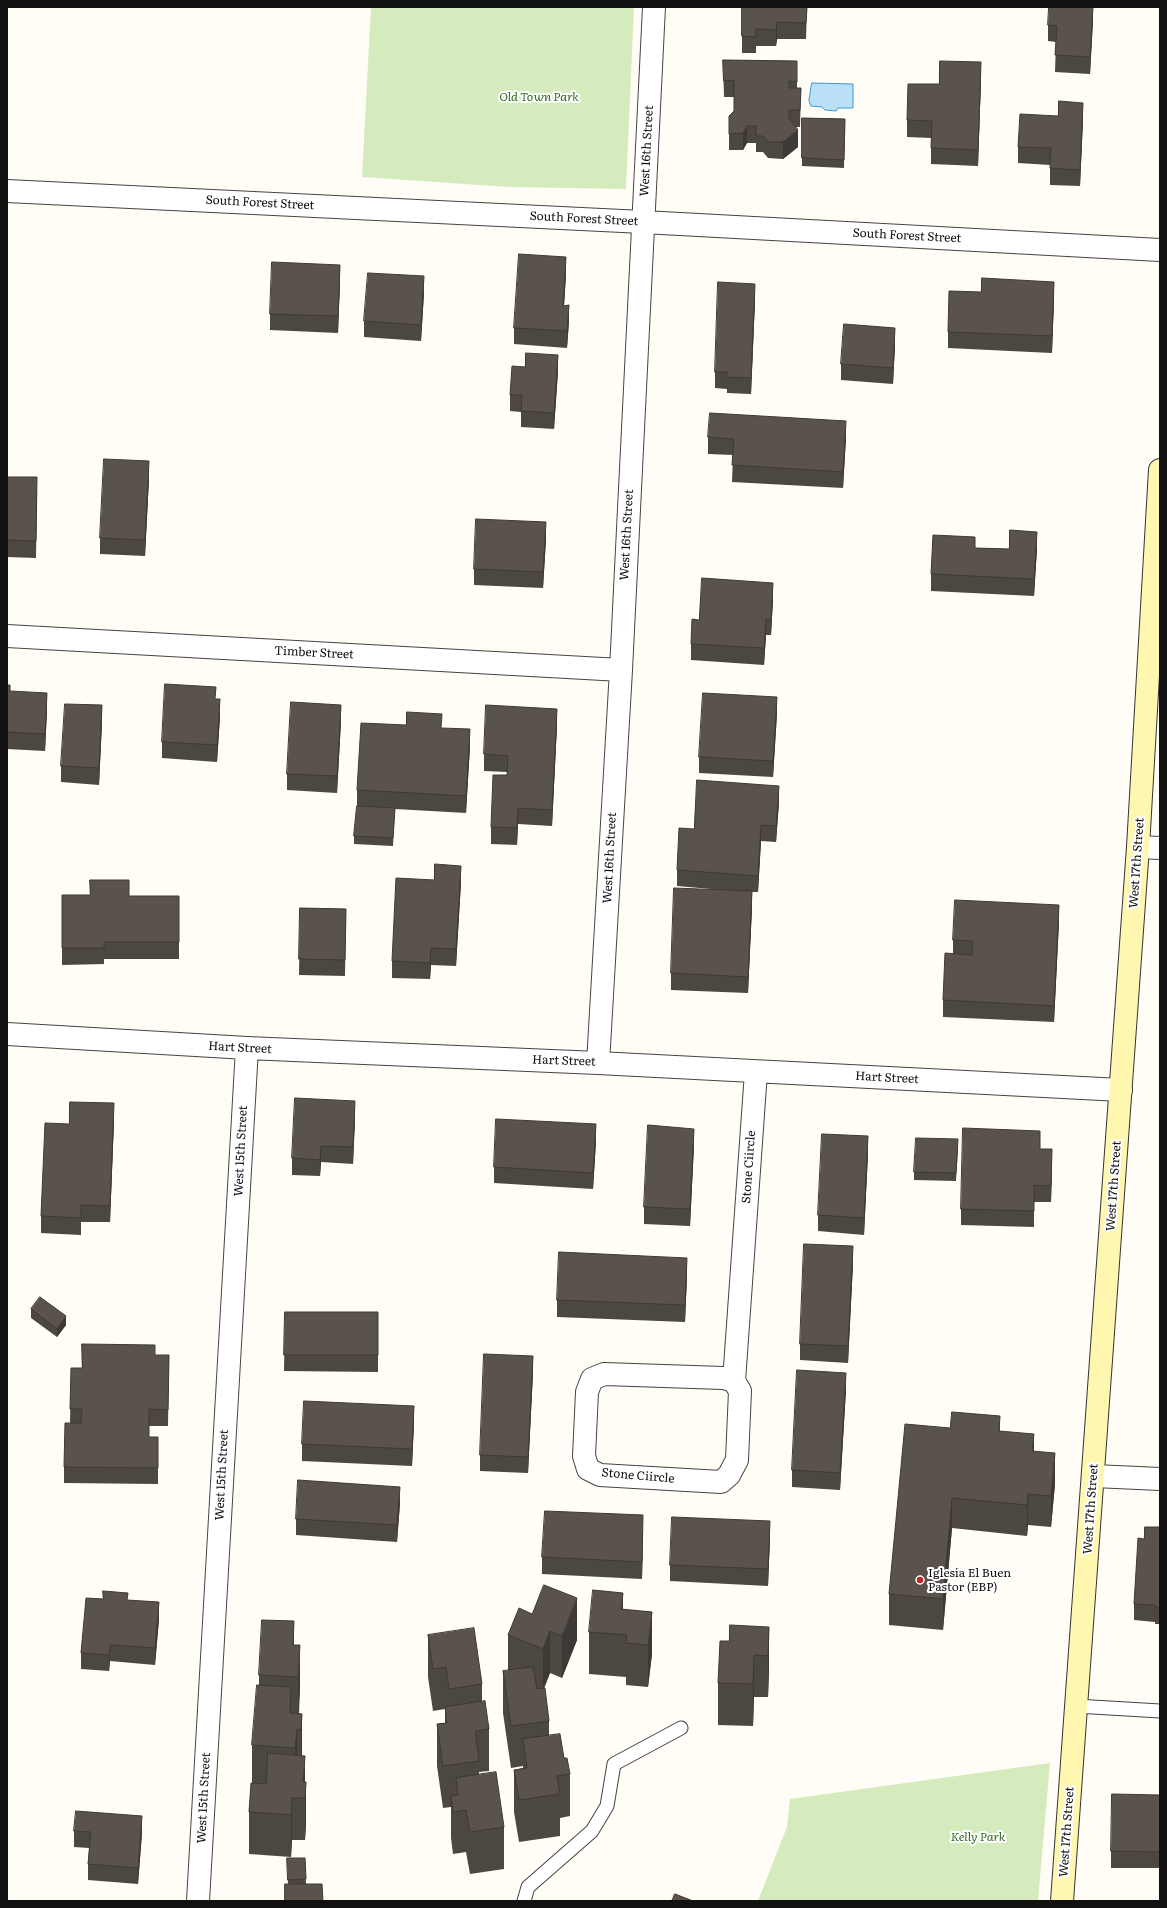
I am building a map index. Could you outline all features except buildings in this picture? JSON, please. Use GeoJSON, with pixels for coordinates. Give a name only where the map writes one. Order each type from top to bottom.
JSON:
{"type":"FeatureCollection","features":[{"type":"Feature","properties":{"kind":"street","name":"West 16th Street"},"geometry":{"type":"LineString","coordinates":[[598,1063],[621,670],[654,7]]}},
{"type":"Feature","properties":{"kind":"street","name":"South Forest Street"},"geometry":{"type":"LineString","coordinates":[[7,191],[643,222],[1160,250]]}},
{"type":"Feature","properties":{"kind":"street","name":"West 17th Street"},"geometry":{"type":"LineString","coordinates":[[1062,1901],[1094,1476],[1138,847],[1160,470]]}},
{"type":"Feature","properties":{"kind":"street","name":"Timber Street"},"geometry":{"type":"LineString","coordinates":[[7,636],[621,670]]}},
{"type":"Feature","properties":{"kind":"street"},"geometry":{"type":"LineString","coordinates":[[1138,847],[1160,848]]}},
{"type":"Feature","properties":{"kind":"street","name":"Hart Street"},"geometry":{"type":"LineString","coordinates":[[7,1034],[247,1048],[598,1063],[1121,1090]]}},
{"type":"Feature","properties":{"kind":"street","name":"West 15th Street"},"geometry":{"type":"LineString","coordinates":[[198,1901],[247,1048]]}},
{"type":"Feature","properties":{"kind":"street","name":"Stone Ciircle"},"geometry":{"type":"LineString","coordinates":[[734,1381],[723,1378],[604,1374],[592,1380],[587,1392],[584,1456],[588,1469],[600,1475],[721,1482],[729,1475],[737,1460],[740,1391],[734,1381],[756,1072]]}},
{"type":"Feature","properties":{"kind":"street"},"geometry":{"type":"LineString","coordinates":[[1094,1476],[1160,1479]]}},
{"type":"Feature","properties":{"kind":"lane"},"geometry":{"type":"LineString","coordinates":[[1076,1706],[1160,1711]]}},
{"type":"Feature","properties":{"kind":"lane"},"geometry":{"type":"LineString","coordinates":[[524,1901],[528,1887],[592,1831],[607,1806],[614,1764],[681,1728]]}},
{"type":"Feature","properties":{"kind":"green space","name":"Old Town Park"},"geometry":{"type":"Polygon","coordinates":[[[371,7],[634,7],[626,189],[509,187],[362,177],[371,7]]]}},
{"type":"Feature","properties":{"kind":"green space","name":"Kelly Park"},"geometry":{"type":"Polygon","coordinates":[[[1050,1763],[1038,1901],[758,1901],[787,1827],[790,1799],[1050,1763]]]}},
{"type":"Feature","properties":{"kind":"water"},"geometry":{"type":"Polygon","coordinates":[[[812,83],[853,84],[853,108],[838,108],[836,111],[811,106],[809,101],[812,83]]]}},
{"type":"Feature","properties":{"kind":"place","name":"Iglesia El Buen Pastor (EBP)"},"geometry":{"type":"Point","coordinates":[920,1580]}}]}
